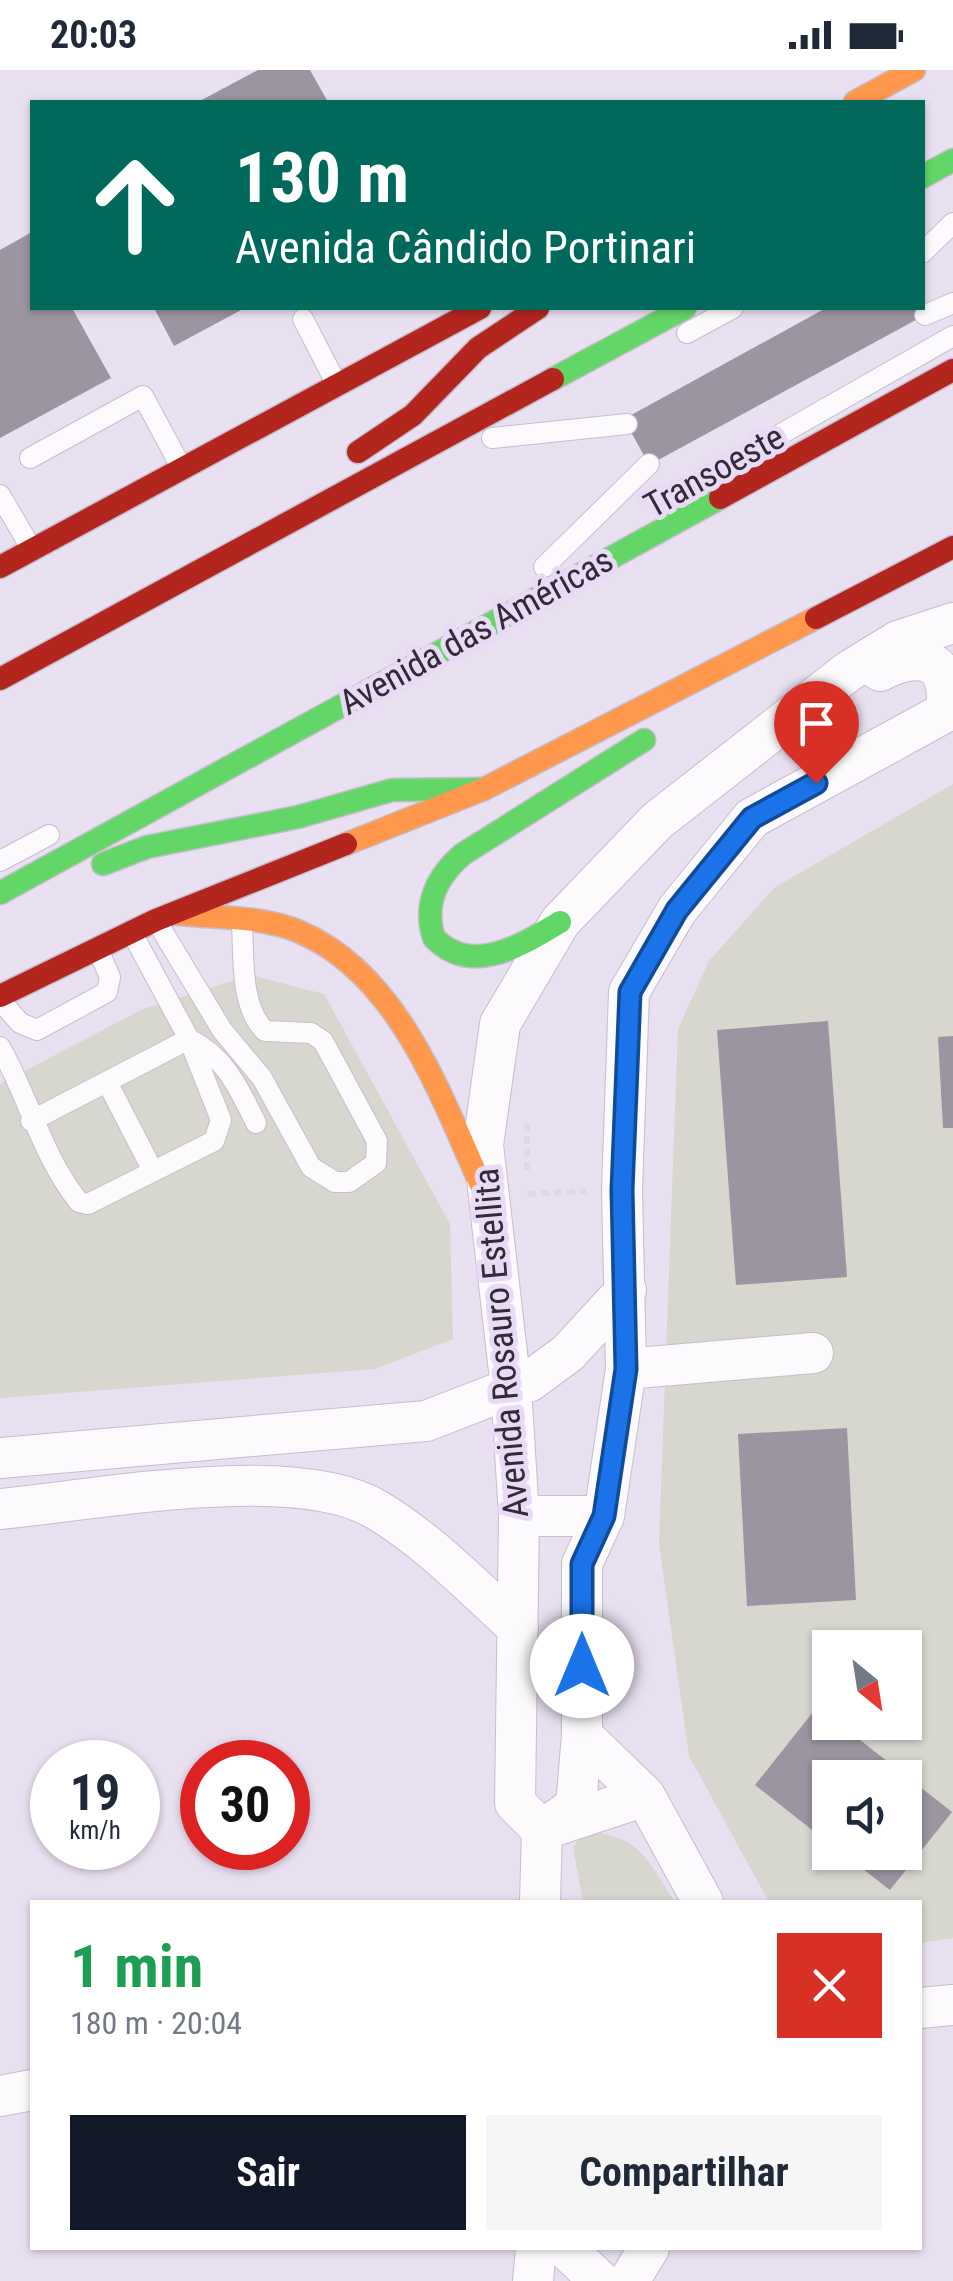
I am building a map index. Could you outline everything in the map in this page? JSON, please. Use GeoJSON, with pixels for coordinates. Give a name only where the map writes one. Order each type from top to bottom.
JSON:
{"type":"FeatureCollection","features":[{"type":"Feature","properties":{"kind":"main road"},"geometry":{"type":"LineString","coordinates":[[860,100],[914,70]]}},
{"type":"Feature","properties":{"kind":"main road"},"geometry":{"type":"LineString","coordinates":[[925,175],[953,160]]}},
{"type":"Feature","properties":{"kind":"main road"},"geometry":{"type":"LineString","coordinates":[[0,568],[473,310]]}},
{"type":"Feature","properties":{"kind":"main road"},"geometry":{"type":"LineString","coordinates":[[320,507],[348,460],[413,415],[490,338],[535,310]]}},
{"type":"Feature","properties":{"kind":"main road"},"geometry":{"type":"LineString","coordinates":[[0,679],[680,310]]}},
{"type":"Feature","properties":{"kind":"main road","name":"Avenida das Américas"},"geometry":{"type":"LineString","coordinates":[[0,892],[953,370]]}},
{"type":"Feature","properties":{"kind":"main road"},"geometry":{"type":"LineString","coordinates":[[0,997],[131,931],[299,860],[484,789],[953,546]]}},
{"type":"Feature","properties":{"kind":"main road"},"geometry":{"type":"LineString","coordinates":[[560,922],[512,950],[483,957],[449,950],[432,937],[425,916],[434,889],[456,859],[623,757],[656,730],[689,684]]}},
{"type":"Feature","properties":{"kind":"main road"},"geometry":{"type":"LineString","coordinates":[[0,911],[146,847],[298,817],[392,790],[484,789]]}},
{"type":"Feature","properties":{"kind":"main road"},"geometry":{"type":"LineString","coordinates":[[166,917],[242,920],[297,931],[323,944],[378,996],[416,1051],[486,1196]]}},
{"type":"Feature","properties":{"kind":"street"},"geometry":{"type":"LineString","coordinates":[[799,713],[849,671],[898,642],[953,623]]}},
{"type":"Feature","properties":{"kind":"street"},"geometry":{"type":"LineString","coordinates":[[542,1830],[576,1806],[582,1734],[582,1564],[604,1516],[626,1369],[622,1190],[630,992],[677,910],[752,818],[950,710],[953,694],[950,679],[936,662],[918,658],[894,664],[799,713]]}},
{"type":"Feature","properties":{"kind":"street","name":"Avenida Rosauro Estellita"},"geometry":{"type":"LineString","coordinates":[[542,1830],[516,1802],[519,1516],[511,1388],[483,1145],[500,1024],[560,922],[656,821],[799,713]]}},
{"type":"Feature","properties":{"kind":"street"},"geometry":{"type":"LineString","coordinates":[[0,1458],[426,1421],[530,1380],[568,1353],[626,1290]]}},
{"type":"Feature","properties":{"kind":"street"},"geometry":{"type":"LineString","coordinates":[[626,1369],[813,1353]]}},
{"type":"Feature","properties":{"kind":"street"},"geometry":{"type":"LineString","coordinates":[[0,1509],[249,1484],[319,1488],[375,1508],[436,1554],[518,1628]]}},
{"type":"Feature","properties":{"kind":"street"},"geometry":{"type":"LineString","coordinates":[[519,1516],[604,1516]]}},
{"type":"Feature","properties":{"kind":"street"},"geometry":{"type":"LineString","coordinates":[[582,1734],[645,1796],[702,1900]]}},
{"type":"Feature","properties":{"kind":"street"},"geometry":{"type":"LineString","coordinates":[[542,1830],[645,1796]]}},
{"type":"Feature","properties":{"kind":"street"},"geometry":{"type":"LineString","coordinates":[[540,1900],[542,1830]]}},
{"type":"Feature","properties":{"kind":"street"},"geometry":{"type":"LineString","coordinates":[[922,2008],[953,2004]]}},
{"type":"Feature","properties":{"kind":"street"},"geometry":{"type":"LineString","coordinates":[[0,2096],[30,2090]]}},
{"type":"Feature","properties":{"kind":"street"},"geometry":{"type":"LineString","coordinates":[[534,2281],[536,2250]]}},
{"type":"Feature","properties":{"kind":"street"},"geometry":{"type":"LineString","coordinates":[[566,2250],[600,2281]]}},
{"type":"Feature","properties":{"kind":"street"},"geometry":{"type":"LineString","coordinates":[[629,2281],[648,2250]]}},
{"type":"Feature","properties":{"kind":"lane"},"geometry":{"type":"LineString","coordinates":[[925,250],[953,223]]}},
{"type":"Feature","properties":{"kind":"lane"},"geometry":{"type":"LineString","coordinates":[[926,315],[953,304]]}},
{"type":"Feature","properties":{"kind":"lane"},"geometry":{"type":"LineString","coordinates":[[664,345],[729,310]]}},
{"type":"Feature","properties":{"kind":"lane"},"geometry":{"type":"LineString","coordinates":[[303,320],[336,383]]}},
{"type":"Feature","properties":{"kind":"lane","name":"Transoeste"},"geometry":{"type":"LineString","coordinates":[[766,442],[953,336]]}},
{"type":"Feature","properties":{"kind":"lane"},"geometry":{"type":"LineString","coordinates":[[30,458],[142,396],[182,468]]}},
{"type":"Feature","properties":{"kind":"lane"},"geometry":{"type":"LineString","coordinates":[[544,410],[484,442],[627,424]]}},
{"type":"Feature","properties":{"kind":"lane","name":"Transoeste"},"geometry":{"type":"LineString","coordinates":[[612,529],[535,572],[648,464]]}},
{"type":"Feature","properties":{"kind":"lane"},"geometry":{"type":"LineString","coordinates":[[0,495],[32,550]]}},
{"type":"Feature","properties":{"kind":"lane"},"geometry":{"type":"LineString","coordinates":[[0,862],[70,824]]}},
{"type":"Feature","properties":{"kind":"lane"},"geometry":{"type":"LineString","coordinates":[[166,917],[222,1030],[262,1078],[311,1166],[335,1182],[349,1182],[376,1164],[377,1141],[323,1040],[311,1033],[265,1032],[257,1024],[246,989],[242,920]]}},
{"type":"Feature","properties":{"kind":"lane"},"geometry":{"type":"LineString","coordinates":[[0,1047],[22,1085],[32,1120],[79,1202],[88,1204],[214,1141],[221,1128],[189,1039],[131,931]]}},
{"type":"Feature","properties":{"kind":"lane"},"geometry":{"type":"LineString","coordinates":[[0,997],[20,1023],[37,1030],[107,992],[110,977],[97,947]]}},
{"type":"Feature","properties":{"kind":"lane"},"geometry":{"type":"LineString","coordinates":[[32,1120],[189,1039]]}},
{"type":"Feature","properties":{"kind":"lane"},"geometry":{"type":"LineString","coordinates":[[189,1039],[214,1051],[227,1067],[256,1123]]}},
{"type":"Feature","properties":{"kind":"lane"},"geometry":{"type":"LineString","coordinates":[[106,1082],[153,1171]]}},
{"type":"Feature","properties":{"kind":"path"},"geometry":{"type":"LineString","coordinates":[[527,1119],[528,1194]]}},
{"type":"Feature","properties":{"kind":"path"},"geometry":{"type":"LineString","coordinates":[[486,1196],[622,1190]]}},
{"type":"Feature","properties":{"kind":"shaded area"},"geometry":{"type":"Polygon","coordinates":[[[953,784],[953,1938],[922,1943],[922,1900],[768,1900],[689,1756],[659,1543],[678,1029],[709,961],[774,888],[953,784]]]}},
{"type":"Feature","properties":{"kind":"shaded area"},"geometry":{"type":"Polygon","coordinates":[[[250,975],[324,994],[450,1224],[453,1339],[375,1369],[0,1398],[0,1084],[141,1010],[250,975]]]}},
{"type":"Feature","properties":{"kind":"shaded area"},"geometry":{"type":"Polygon","coordinates":[[[586,1832],[631,1844],[649,1862],[674,1900],[583,1900],[573,1847],[586,1832]]]}},
{"type":"Feature","properties":{"kind":"building"},"geometry":{"type":"Polygon","coordinates":[[[258,70],[310,70],[327,100],[202,100],[258,70]]]}},
{"type":"Feature","properties":{"kind":"building"},"geometry":{"type":"Polygon","coordinates":[[[30,233],[30,310],[73,310],[111,378],[0,438],[0,250],[30,233]]]}},
{"type":"Feature","properties":{"kind":"building"},"geometry":{"type":"Polygon","coordinates":[[[155,310],[241,310],[174,346],[155,310]]]}},
{"type":"Feature","properties":{"kind":"building"},"geometry":{"type":"Polygon","coordinates":[[[822,310],[922,310],[925,315],[649,465],[624,419],[822,310]]]}},
{"type":"Feature","properties":{"kind":"building"},"geometry":{"type":"Polygon","coordinates":[[[828,1021],[847,1277],[736,1285],[717,1030],[828,1021]]]}},
{"type":"Feature","properties":{"kind":"building"},"geometry":{"type":"Polygon","coordinates":[[[953,1036],[953,1128],[943,1128],[938,1037],[953,1036]]]}},
{"type":"Feature","properties":{"kind":"building"},"geometry":{"type":"Polygon","coordinates":[[[847,1428],[856,1600],[747,1606],[738,1434],[847,1428]]]}},
{"type":"Feature","properties":{"kind":"building"},"geometry":{"type":"Polygon","coordinates":[[[812,1713],[812,1740],[860,1740],[886,1760],[812,1760],[812,1830],[755,1785],[812,1713]]]}},
{"type":"Feature","properties":{"kind":"building"},"geometry":{"type":"Polygon","coordinates":[[[922,1789],[952,1812],[922,1850],[922,1789]]]}},
{"type":"Feature","properties":{"kind":"building"},"geometry":{"type":"Polygon","coordinates":[[[864,1870],[906,1870],[890,1890],[864,1870]]]}},
{"type":"Feature","properties":{"kind":"traffic: fast"},"geometry":{"type":"LineString","coordinates":[[925,175],[953,160]]}},
{"type":"Feature","properties":{"kind":"traffic: fast"},"geometry":{"type":"LineString","coordinates":[[553,379],[681,310]]}},
{"type":"Feature","properties":{"kind":"traffic: fast"},"geometry":{"type":"LineString","coordinates":[[0,893],[720,498]]}},
{"type":"Feature","properties":{"kind":"traffic: fast"},"geometry":{"type":"LineString","coordinates":[[560,922],[497,953],[464,955],[434,938],[431,903],[439,882],[463,854],[644,740]]}},
{"type":"Feature","properties":{"kind":"traffic: fast"},"geometry":{"type":"LineString","coordinates":[[103,864],[147,847],[298,817],[392,790],[484,789]]}},
{"type":"Feature","properties":{"kind":"traffic: slow"},"geometry":{"type":"LineString","coordinates":[[859,100],[914,70]]}},
{"type":"Feature","properties":{"kind":"traffic: slow"},"geometry":{"type":"LineString","coordinates":[[346,844],[484,789],[816,618]]}},
{"type":"Feature","properties":{"kind":"traffic: slow"},"geometry":{"type":"LineString","coordinates":[[179,914],[256,920],[286,927],[336,952],[366,979],[415,1046],[486,1196]]}},
{"type":"Feature","properties":{"kind":"traffic: jam"},"geometry":{"type":"LineString","coordinates":[[0,567],[476,310]]}},
{"type":"Feature","properties":{"kind":"traffic: jam"},"geometry":{"type":"LineString","coordinates":[[358,452],[413,415],[478,348],[535,310]]}},
{"type":"Feature","properties":{"kind":"traffic: jam"},"geometry":{"type":"LineString","coordinates":[[720,498],[953,370]]}},
{"type":"Feature","properties":{"kind":"traffic: jam"},"geometry":{"type":"LineString","coordinates":[[0,679],[553,379]]}},
{"type":"Feature","properties":{"kind":"traffic: jam"},"geometry":{"type":"LineString","coordinates":[[816,618],[953,547]]}},
{"type":"Feature","properties":{"kind":"traffic: jam"},"geometry":{"type":"LineString","coordinates":[[0,996],[156,920],[346,844]]}},
{"type":"Feature","properties":{"kind":"route"},"geometry":{"type":"LineString","coordinates":[[582,1666],[582,1564],[604,1516],[626,1369],[622,1190],[630,992],[677,910],[752,818],[816,783]]}}]}
